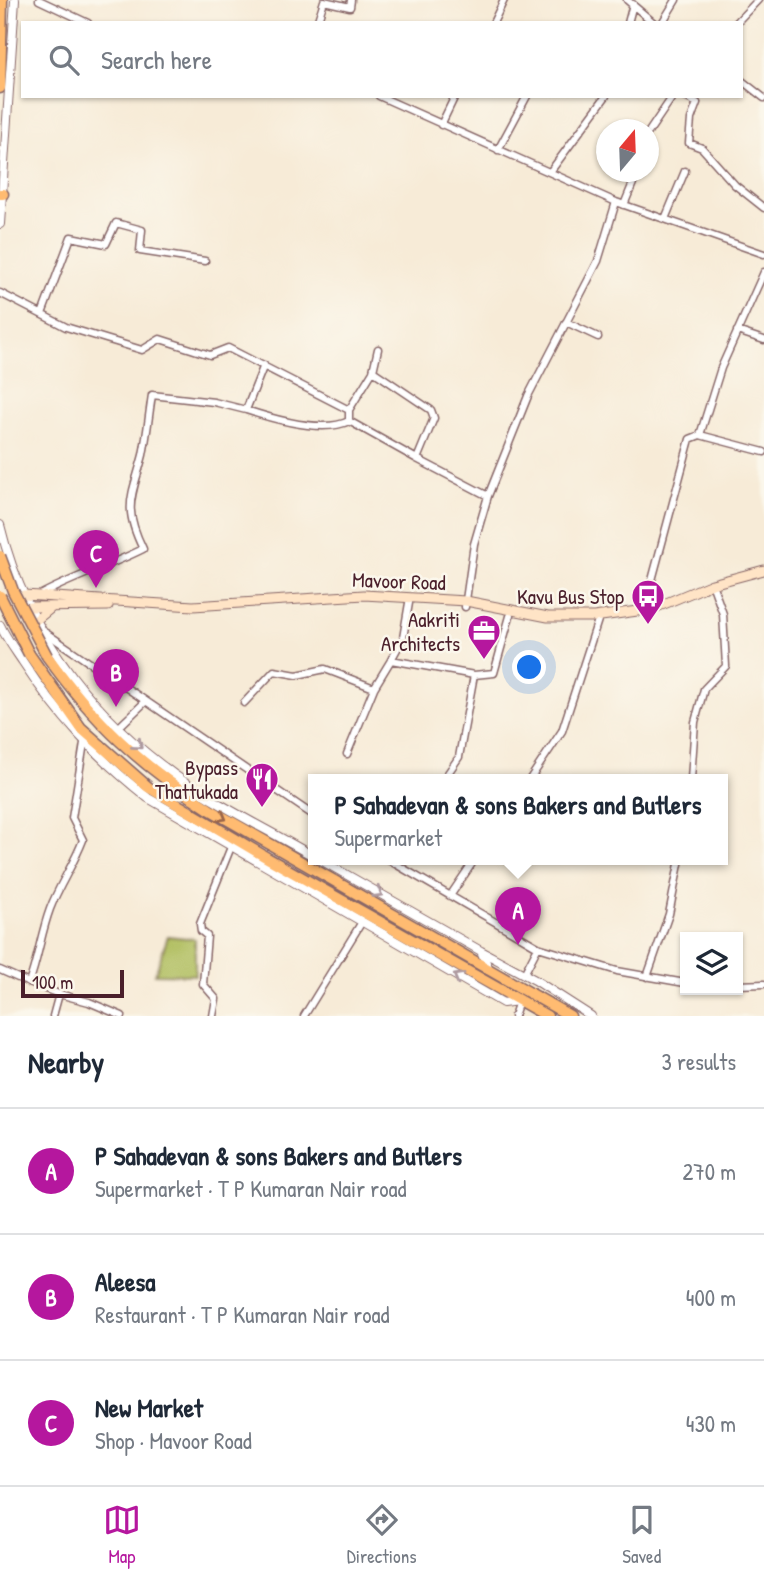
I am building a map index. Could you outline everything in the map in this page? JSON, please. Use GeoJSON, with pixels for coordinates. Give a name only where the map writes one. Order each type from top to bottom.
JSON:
{"type":"FeatureCollection","features":[{"type":"Feature","properties":{"kind":"highway"},"geometry":{"type":"LineString","coordinates":[[0,88],[2,0]]}},
{"type":"Feature","properties":{"kind":"highway"},"geometry":{"type":"LineString","coordinates":[[0,556],[13,591],[47,656],[99,724],[167,782],[209,809],[570,1016]]}},
{"type":"Feature","properties":{"kind":"highway"},"geometry":{"type":"LineString","coordinates":[[0,596],[29,654],[82,728],[148,787],[547,1016]]}},
{"type":"Feature","properties":{"kind":"main road","name":"Mavoor Road"},"geometry":{"type":"LineString","coordinates":[[24,595],[170,606],[364,595],[465,604],[548,617],[599,620],[644,610],[723,580],[764,572]]}},
{"type":"Feature","properties":{"kind":"main road","name":"Mavoor Road"},"geometry":{"type":"LineString","coordinates":[[30,607],[101,606],[191,611],[305,602],[465,604],[545,623],[653,614],[764,572]]}},
{"type":"Feature","properties":{"kind":"main road"},"geometry":{"type":"LineString","coordinates":[[36,620],[53,607]]}},
{"type":"Feature","properties":{"kind":"street"},"geometry":{"type":"LineString","coordinates":[[0,224],[15,0]]}},
{"type":"Feature","properties":{"kind":"street"},"geometry":{"type":"LineString","coordinates":[[39,0],[84,21]]}},
{"type":"Feature","properties":{"kind":"street"},"geometry":{"type":"LineString","coordinates":[[318,21],[323,1],[350,7],[351,0]]}},
{"type":"Feature","properties":{"kind":"street"},"geometry":{"type":"LineString","coordinates":[[494,21],[503,0]]}},
{"type":"Feature","properties":{"kind":"street"},"geometry":{"type":"LineString","coordinates":[[626,0],[652,21]]}},
{"type":"Feature","properties":{"kind":"street"},"geometry":{"type":"LineString","coordinates":[[663,21],[676,0]]}},
{"type":"Feature","properties":{"kind":"street"},"geometry":{"type":"LineString","coordinates":[[738,21],[758,0]]}},
{"type":"Feature","properties":{"kind":"street"},"geometry":{"type":"LineString","coordinates":[[629,21],[634,4]]}},
{"type":"Feature","properties":{"kind":"street"},"geometry":{"type":"LineString","coordinates":[[743,82],[764,98]]}},
{"type":"Feature","properties":{"kind":"street"},"geometry":{"type":"LineString","coordinates":[[383,98],[620,204],[764,254]]}},
{"type":"Feature","properties":{"kind":"street"},"geometry":{"type":"LineString","coordinates":[[441,125],[454,98]]}},
{"type":"Feature","properties":{"kind":"street"},"geometry":{"type":"LineString","coordinates":[[498,150],[526,98]]}},
{"type":"Feature","properties":{"kind":"street"},"geometry":{"type":"LineString","coordinates":[[550,172],[605,98]]}},
{"type":"Feature","properties":{"kind":"street"},"geometry":{"type":"LineString","coordinates":[[658,119],[672,98]]}},
{"type":"Feature","properties":{"kind":"street"},"geometry":{"type":"LineString","coordinates":[[687,98],[697,103],[691,120],[689,142],[702,148],[736,185],[764,208]]}},
{"type":"Feature","properties":{"kind":"street"},"geometry":{"type":"LineString","coordinates":[[665,219],[685,171]]}},
{"type":"Feature","properties":{"kind":"street"},"geometry":{"type":"LineString","coordinates":[[465,604],[474,544],[488,496],[528,396],[633,182]]}},
{"type":"Feature","properties":{"kind":"street"},"geometry":{"type":"LineString","coordinates":[[42,314],[71,237],[106,244],[116,223],[142,230],[139,251],[205,261]]}},
{"type":"Feature","properties":{"kind":"street"},"geometry":{"type":"LineString","coordinates":[[700,435],[737,331],[764,272]]}},
{"type":"Feature","properties":{"kind":"street"},"geometry":{"type":"LineString","coordinates":[[0,293],[66,327],[142,349],[160,339],[210,355],[228,348],[349,410]]}},
{"type":"Feature","properties":{"kind":"street"},"geometry":{"type":"LineString","coordinates":[[566,323],[598,337]]}},
{"type":"Feature","properties":{"kind":"street"},"geometry":{"type":"LineString","coordinates":[[737,331],[764,340]]}},
{"type":"Feature","properties":{"kind":"street"},"geometry":{"type":"LineString","coordinates":[[349,421],[349,410],[373,371],[378,349]]}},
{"type":"Feature","properties":{"kind":"street"},"geometry":{"type":"LineString","coordinates":[[246,410],[264,365]]}},
{"type":"Feature","properties":{"kind":"street"},"geometry":{"type":"LineString","coordinates":[[373,371],[431,410],[434,418],[417,459]]}},
{"type":"Feature","properties":{"kind":"street"},"geometry":{"type":"LineString","coordinates":[[38,596],[72,577],[103,569],[143,549],[130,523],[132,486],[142,455],[152,395],[214,402],[277,421],[337,428],[349,421]]}},
{"type":"Feature","properties":{"kind":"street"},"geometry":{"type":"LineString","coordinates":[[349,421],[488,496]]}},
{"type":"Feature","properties":{"kind":"street"},"geometry":{"type":"LineString","coordinates":[[644,610],[690,439],[700,435],[764,452]]}},
{"type":"Feature","properties":{"kind":"street"},"geometry":{"type":"LineString","coordinates":[[0,525],[24,595],[36,620],[78,686],[118,728],[157,762],[198,791],[308,853]]}},
{"type":"Feature","properties":{"kind":"street"},"geometry":{"type":"LineString","coordinates":[[691,774],[695,722],[704,690],[726,666],[723,614],[714,589]]}},
{"type":"Feature","properties":{"kind":"street"},"geometry":{"type":"LineString","coordinates":[[347,754],[374,688],[403,638],[409,603]]}},
{"type":"Feature","properties":{"kind":"street"},"geometry":{"type":"LineString","coordinates":[[391,660],[474,675],[494,673],[510,616]]}},
{"type":"Feature","properties":{"kind":"street"},"geometry":{"type":"LineString","coordinates":[[533,774],[562,731],[577,676],[599,620]]}},
{"type":"Feature","properties":{"kind":"street"},"geometry":{"type":"LineString","coordinates":[[0,625],[37,684],[84,743],[148,797],[503,1003],[519,1001],[514,1016]]}},
{"type":"Feature","properties":{"kind":"street"},"geometry":{"type":"LineString","coordinates":[[41,630],[308,813]]}},
{"type":"Feature","properties":{"kind":"street"},"geometry":{"type":"LineString","coordinates":[[244,703],[274,671],[297,675],[325,669],[374,688]]}},
{"type":"Feature","properties":{"kind":"street"},"geometry":{"type":"LineString","coordinates":[[447,774],[459,757],[474,675]]}},
{"type":"Feature","properties":{"kind":"street"},"geometry":{"type":"LineString","coordinates":[[118,728],[145,702]]}},
{"type":"Feature","properties":{"kind":"street"},"geometry":{"type":"LineString","coordinates":[[29,983],[50,909],[83,840],[72,818],[84,743]]}},
{"type":"Feature","properties":{"kind":"street"},"geometry":{"type":"LineString","coordinates":[[213,1016],[216,999],[203,984],[207,936],[201,931],[200,924],[231,847]]}},
{"type":"Feature","properties":{"kind":"street"},"geometry":{"type":"LineString","coordinates":[[330,865],[524,974],[591,1016]]}},
{"type":"Feature","properties":{"kind":"street"},"geometry":{"type":"LineString","coordinates":[[403,865],[450,897],[538,947],[617,971],[680,982]]}},
{"type":"Feature","properties":{"kind":"street"},"geometry":{"type":"LineString","coordinates":[[450,897],[471,865]]}},
{"type":"Feature","properties":{"kind":"street"},"geometry":{"type":"LineString","coordinates":[[646,976],[669,914],[679,865]]}},
{"type":"Feature","properties":{"kind":"street"},"geometry":{"type":"LineString","coordinates":[[303,1016],[360,925]]}},
{"type":"Feature","properties":{"kind":"street"},"geometry":{"type":"LineString","coordinates":[[524,974],[538,947]]}},
{"type":"Feature","properties":{"kind":"street"},"geometry":{"type":"LineString","coordinates":[[481,951],[488,967]]}},
{"type":"Feature","properties":{"kind":"street"},"geometry":{"type":"LineString","coordinates":[[0,970],[122,1016]]}},
{"type":"Feature","properties":{"kind":"street"},"geometry":{"type":"LineString","coordinates":[[743,985],[764,984]]}},
{"type":"Feature","properties":{"kind":"street"},"geometry":{"type":"LineString","coordinates":[[53,1016],[58,994]]}},
{"type":"Feature","properties":{"kind":"green space"},"geometry":{"type":"Polygon","coordinates":[[[168,936],[195,939],[195,975],[155,974],[168,936]]]}},
{"type":"Feature","properties":{"kind":"place","name":"New Market"},"geometry":{"type":"Point","coordinates":[96,588]}},
{"type":"Feature","properties":{"kind":"place","name":"Kavu Bus Stop"},"geometry":{"type":"Point","coordinates":[648,626]}},
{"type":"Feature","properties":{"kind":"place","name":"Aakriti Architects"},"geometry":{"type":"Point","coordinates":[484,661]}},
{"type":"Feature","properties":{"kind":"place","name":"Aleesa"},"geometry":{"type":"Point","coordinates":[116,707]}},
{"type":"Feature","properties":{"kind":"place","name":"Bypass Thattukada"},"geometry":{"type":"Point","coordinates":[262,809]}},
{"type":"Feature","properties":{"kind":"place","name":"P Sahadevan & sons Bakers and Butlers"},"geometry":{"type":"Point","coordinates":[518,945]}}]}
